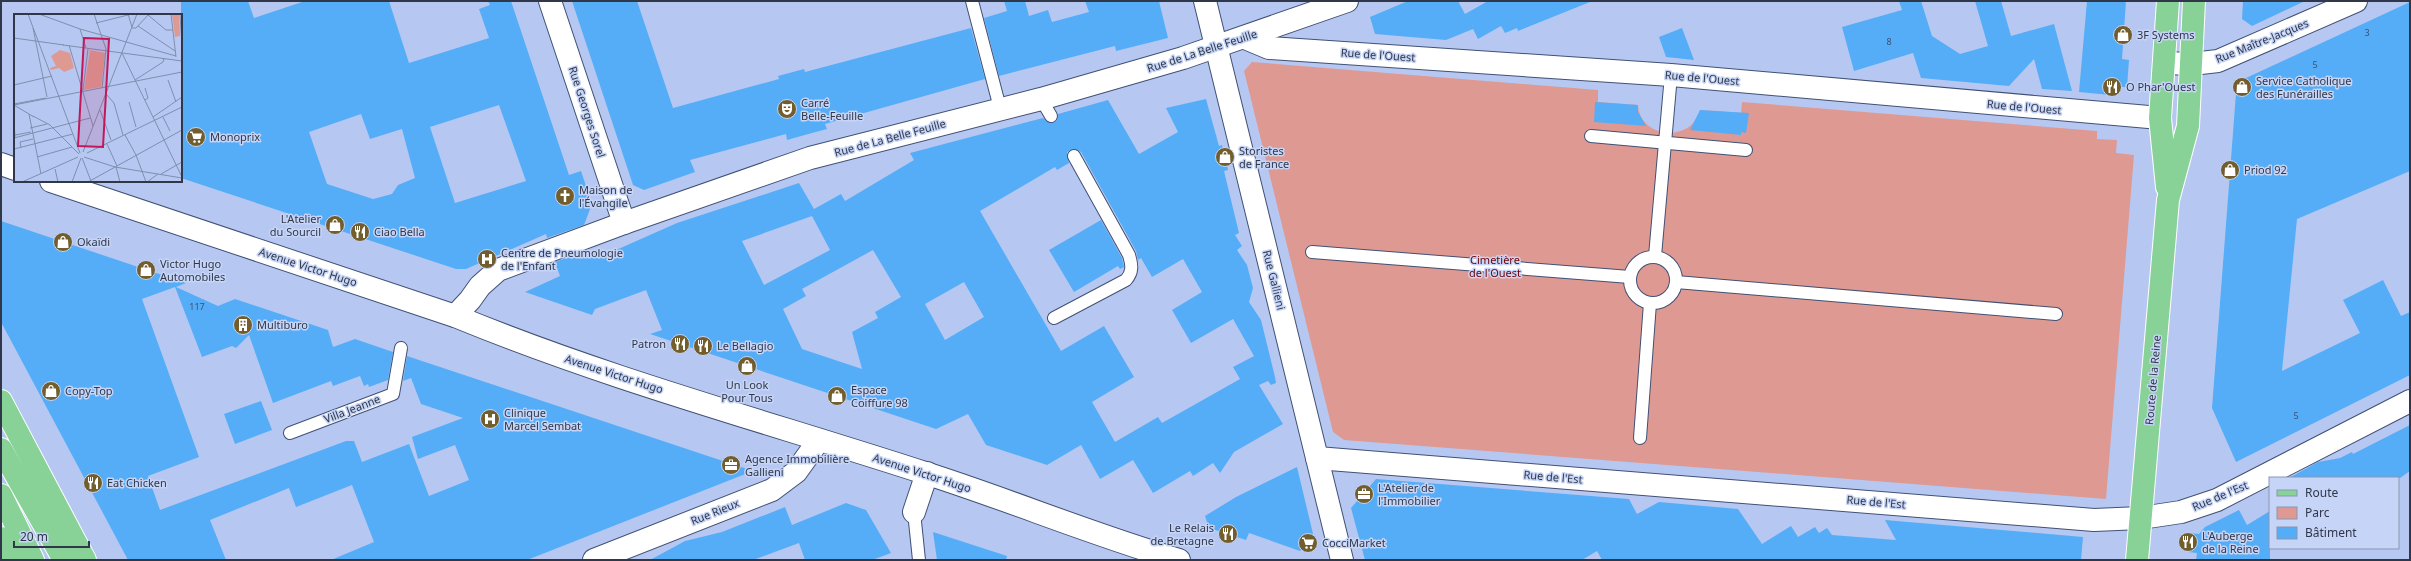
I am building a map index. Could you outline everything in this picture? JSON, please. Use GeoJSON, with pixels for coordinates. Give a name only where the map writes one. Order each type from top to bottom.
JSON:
{"type":"FeatureCollection","features":[{"type":"Feature","properties":{"kind":"main road","name":"Route de la Reine"},"geometry":{"type":"LineString","coordinates":[[2168,1],[2160,118],[2168,200]]}},
{"type":"Feature","properties":{"kind":"main road","name":"Route de la Reine"},"geometry":{"type":"LineString","coordinates":[[2137,560],[2168,200],[2188,126],[2194,1]]}},
{"type":"Feature","properties":{"kind":"main road"},"geometry":{"type":"LineString","coordinates":[[1,401],[85,560]]}},
{"type":"Feature","properties":{"kind":"main road"},"geometry":{"type":"LineString","coordinates":[[1,449],[64,560]]}},
{"type":"Feature","properties":{"kind":"main road"},"geometry":{"type":"LineString","coordinates":[[1,495],[33,560]]}},
{"type":"Feature","properties":{"kind":"main road"},"geometry":{"type":"LineString","coordinates":[[1,538],[13,560]]}},
{"type":"Feature","properties":{"kind":"street","name":"Rue Georges Sorel"},"geometry":{"type":"LineString","coordinates":[[550,1],[624,223]]}},
{"type":"Feature","properties":{"kind":"street","name":"Rue Gallieni"},"geometry":{"type":"LineString","coordinates":[[1205,1],[1342,560]]}},
{"type":"Feature","properties":{"kind":"street","name":"Rue de La Belle Feuille"},"geometry":{"type":"LineString","coordinates":[[455,316],[470,300],[480,286],[498,270],[624,223],[810,158],[1000,108],[1046,107],[1347,1]]}},
{"type":"Feature","properties":{"kind":"street","name":"Rue Maître-Jacques"},"geometry":{"type":"LineString","coordinates":[[2164,63],[2192,64],[2218,61],[2356,1]]}},
{"type":"Feature","properties":{"kind":"street","name":"Rue de l'Ouest"},"geometry":{"type":"LineString","coordinates":[[1245,38],[1269,48],[1671,75],[2160,118]]}},
{"type":"Feature","properties":{"kind":"street"},"geometry":{"type":"LineString","coordinates":[[1,164],[14,169]]}},
{"type":"Feature","properties":{"kind":"street","name":"Avenue Victor Hugo"},"geometry":{"type":"LineString","coordinates":[[54,182],[455,316],[518,342],[819,440],[927,473],[1176,560]]}},
{"type":"Feature","properties":{"kind":"street","name":"Rue de l'Est"},"geometry":{"type":"LineString","coordinates":[[1317,458],[2094,520],[2141,518],[2181,512],[2216,500],[2410,401]]}},
{"type":"Feature","properties":{"kind":"street","name":"Rue Rieux"},"geometry":{"type":"LineString","coordinates":[[594,560],[772,490],[796,472],[819,440]]}},
{"type":"Feature","properties":{"kind":"street"},"geometry":{"type":"LineString","coordinates":[[914,512],[927,473]]}},
{"type":"Feature","properties":{"kind":"lane"},"geometry":{"type":"LineString","coordinates":[[972,1],[1000,108]]}},
{"type":"Feature","properties":{"kind":"lane"},"geometry":{"type":"LineString","coordinates":[[1655,256],[1671,75]]}},
{"type":"Feature","properties":{"kind":"lane"},"geometry":{"type":"LineString","coordinates":[[1591,136],[1746,150]]}},
{"type":"Feature","properties":{"kind":"lane"},"geometry":{"type":"LineString","coordinates":[[1054,318],[1126,280],[1131,274],[1132,266],[1129,255],[1074,156]]}},
{"type":"Feature","properties":{"kind":"lane"},"geometry":{"type":"LineString","coordinates":[[1312,252],[1630,277]]}},
{"type":"Feature","properties":{"kind":"lane"},"geometry":{"type":"LineString","coordinates":[[1655,256],[1664,259],[1670,265],[1675,273],[1676,282],[1673,290],[1667,298],[1659,302],[1650,303],[1642,300],[1635,294],[1630,286],[1630,277],[1632,269],[1638,262],[1655,256]]}},
{"type":"Feature","properties":{"kind":"lane"},"geometry":{"type":"LineString","coordinates":[[1676,282],[2056,314]]}},
{"type":"Feature","properties":{"kind":"lane"},"geometry":{"type":"LineString","coordinates":[[1640,438],[1650,303]]}},
{"type":"Feature","properties":{"kind":"lane","name":"Villa Jeanne"},"geometry":{"type":"LineString","coordinates":[[290,433],[393,394],[401,348]]}},
{"type":"Feature","properties":{"kind":"lane"},"geometry":{"type":"LineString","coordinates":[[16,430],[18,479]]}},
{"type":"Feature","properties":{"kind":"lane"},"geometry":{"type":"LineString","coordinates":[[914,512],[919,560]]}},
{"type":"Feature","properties":{"kind":"green space","name":"Cimetière de l'Ouest"},"geometry":{"type":"Polygon","coordinates":[[[1252,62],[1598,90],[1598,102],[1638,105],[1641,116],[1647,125],[1656,130],[1667,133],[1677,132],[1687,128],[1695,121],[1700,110],[1741,113],[1742,102],[2097,131],[2097,139],[2117,140],[2116,153],[2134,155],[2106,499],[1344,440],[1333,432],[1244,71],[1252,62]]]}},
{"type":"Feature","properties":{"kind":"building"},"geometry":{"type":"Polygon","coordinates":[[[181,1],[248,1],[254,18],[305,1],[389,1],[409,63],[489,38],[479,9],[490,5],[488,1],[511,1],[569,175],[581,171],[592,204],[584,225],[547,238],[546,234],[466,269],[456,269],[182,178],[181,1]],[[499,105],[430,127],[455,203],[526,181],[499,105]],[[361,114],[309,132],[327,184],[373,199],[392,194],[398,185],[415,178],[402,129],[370,139],[361,114]]]}},
{"type":"Feature","properties":{"kind":"building"},"geometry":{"type":"Polygon","coordinates":[[[572,1],[637,1],[673,108],[779,79],[778,76],[804,69],[805,72],[971,28],[985,79],[825,124],[827,129],[787,140],[786,134],[690,160],[695,172],[644,190],[633,185],[572,1]]]}},
{"type":"Feature","properties":{"kind":"building"},"geometry":{"type":"Polygon","coordinates":[[[1004,1],[1025,1],[1029,16],[1048,10],[1052,22],[1089,12],[1085,1],[1159,1],[1168,38],[1116,51],[1115,46],[999,76],[984,18],[1007,11],[1004,1]]]}},
{"type":"Feature","properties":{"kind":"building"},"geometry":{"type":"Polygon","coordinates":[[[1408,1],[1458,1],[1465,14],[1488,1],[1590,2],[1518,31],[1517,28],[1505,33],[1501,26],[1478,39],[1473,29],[1446,40],[1375,34],[1370,17],[1408,1]]]}},
{"type":"Feature","properties":{"kind":"building"},"geometry":{"type":"Polygon","coordinates":[[[1899,1],[1921,1],[1932,36],[1960,54],[1988,46],[1975,1],[2001,1],[2011,36],[2054,24],[2072,91],[2042,89],[2034,59],[2009,86],[1921,78],[1913,53],[1854,71],[1842,27],[1902,10],[1899,1]]]}},
{"type":"Feature","properties":{"kind":"building"},"geometry":{"type":"Polygon","coordinates":[[[2087,1],[2126,1],[2122,59],[2129,60],[2127,87],[2119,87],[2110,95],[2079,92],[2087,1]]]}},
{"type":"Feature","properties":{"kind":"building"},"geometry":{"type":"Polygon","coordinates":[[[2243,1],[2305,1],[2252,26],[2242,19],[2243,1]]]}},
{"type":"Feature","properties":{"kind":"building"},"geometry":{"type":"Polygon","coordinates":[[[2410,2],[2410,171],[2297,219],[2282,371],[2360,333],[2343,300],[2383,280],[2401,316],[2410,312],[2410,375],[2236,462],[2212,408],[2236,93],[2246,78],[2410,2]]]}},
{"type":"Feature","properties":{"kind":"building"},"geometry":{"type":"Polygon","coordinates":[[[1682,28],[1694,60],[1666,57],[1659,37],[1682,28]]]}},
{"type":"Feature","properties":{"kind":"building"},"geometry":{"type":"Polygon","coordinates":[[[1206,99],[1219,146],[1222,145],[1228,170],[1224,171],[1239,233],[1235,235],[1242,246],[1237,250],[1247,265],[1253,288],[1249,302],[1261,320],[1275,377],[1276,383],[1271,385],[1268,381],[1259,385],[1283,424],[1234,452],[1220,473],[1213,463],[1193,476],[1190,471],[1153,493],[1133,460],[1100,479],[1081,445],[1047,465],[986,445],[968,414],[936,429],[650,334],[662,330],[646,290],[595,309],[592,315],[525,292],[560,276],[555,262],[572,256],[571,259],[596,250],[598,258],[677,223],[799,183],[814,209],[841,194],[845,201],[914,160],[910,153],[1043,118],[1051,123],[1057,120],[1058,114],[1108,100],[1139,154],[1178,132],[1166,108],[1206,99]],[[1074,149],[1067,152],[1069,163],[1057,170],[1055,167],[980,211],[1061,351],[1104,326],[1134,377],[1092,402],[1115,442],[1158,417],[1162,423],[1240,379],[1233,367],[1254,356],[1233,319],[1191,343],[1172,310],[1202,292],[1183,259],[1152,277],[1141,258],[1138,260],[1136,251],[1081,152],[1074,149]],[[812,216],[742,241],[764,285],[830,250],[812,216]],[[873,250],[802,289],[806,296],[783,309],[802,349],[862,369],[852,332],[878,318],[875,312],[901,297],[873,250]],[[964,282],[925,304],[945,340],[984,317],[964,282]]]}},
{"type":"Feature","properties":{"kind":"building"},"geometry":{"type":"Polygon","coordinates":[[[1595,102],[1638,105],[1638,112],[1646,126],[1594,122],[1595,102]]]}},
{"type":"Feature","properties":{"kind":"building"},"geometry":{"type":"Polygon","coordinates":[[[1700,110],[1749,113],[1746,133],[1741,132],[1741,135],[1690,130],[1700,110]]]}},
{"type":"Feature","properties":{"kind":"building"},"geometry":{"type":"Polygon","coordinates":[[[1101,220],[1122,258],[1124,267],[1120,269],[1118,266],[1074,292],[1049,250],[1101,220]]]}},
{"type":"Feature","properties":{"kind":"building"},"geometry":{"type":"Polygon","coordinates":[[[1,221],[186,283],[176,287],[218,306],[235,299],[328,330],[333,347],[355,339],[393,352],[388,380],[369,387],[368,384],[364,386],[360,376],[333,386],[331,381],[273,403],[249,335],[236,348],[232,346],[202,357],[175,287],[142,299],[199,457],[148,476],[160,510],[346,441],[354,441],[362,462],[409,444],[429,496],[469,480],[455,445],[418,459],[412,437],[463,418],[421,404],[411,378],[403,381],[407,356],[753,471],[527,560],[331,560],[374,542],[352,485],[296,507],[289,488],[210,520],[226,560],[128,560],[1,322],[1,221]]]}},
{"type":"Feature","properties":{"kind":"building"},"geometry":{"type":"Polygon","coordinates":[[[261,401],[272,430],[235,444],[224,414],[261,401]]]}},
{"type":"Feature","properties":{"kind":"building"},"geometry":{"type":"Polygon","coordinates":[[[2410,425],[2410,471],[2400,478],[2291,477],[2318,462],[2340,458],[2352,452],[2353,454],[2410,425]]]}},
{"type":"Feature","properties":{"kind":"building"},"geometry":{"type":"Polygon","coordinates":[[[1297,467],[1314,538],[1300,551],[1249,533],[1246,540],[1209,528],[1205,516],[1236,497],[1297,467]]]}},
{"type":"Feature","properties":{"kind":"building"},"geometry":{"type":"Polygon","coordinates":[[[1376,479],[1629,499],[1637,514],[1659,502],[1738,509],[1762,544],[1791,526],[1798,537],[1815,527],[1819,533],[1827,528],[1832,535],[1896,540],[1885,520],[2083,537],[2081,560],[1602,560],[1597,551],[1582,560],[1365,560],[1351,508],[1376,479]]]}},
{"type":"Feature","properties":{"kind":"building"},"geometry":{"type":"Polygon","coordinates":[[[846,503],[866,510],[891,553],[872,560],[805,560],[799,543],[753,560],[650,560],[685,541],[722,532],[785,507],[792,525],[846,503]]]}},
{"type":"Feature","properties":{"kind":"building"},"geometry":{"type":"Polygon","coordinates":[[[2239,510],[2247,525],[2269,512],[2270,560],[2196,560],[2197,553],[2188,552],[2189,533],[2199,534],[2205,527],[2239,510]]]}},
{"type":"Feature","properties":{"kind":"building"},"geometry":{"type":"Polygon","coordinates":[[[933,532],[1007,556],[1006,560],[937,560],[933,532]]]}},
{"type":"Feature","properties":{"kind":"place","name":"3F Systems"},"geometry":{"type":"Point","coordinates":[2123,35]}},
{"type":"Feature","properties":{"kind":"place","name":"O Phar'Ouest"},"geometry":{"type":"Point","coordinates":[2112,87]}},
{"type":"Feature","properties":{"kind":"place","name":"Service Catholique des Funérailles"},"geometry":{"type":"Point","coordinates":[2242,87]}},
{"type":"Feature","properties":{"kind":"place","name":"Carré Belle-Feuille"},"geometry":{"type":"Point","coordinates":[787,109]}},
{"type":"Feature","properties":{"kind":"place","name":"Monoprix"},"geometry":{"type":"Point","coordinates":[196,137]}},
{"type":"Feature","properties":{"kind":"place","name":"Storistes de France"},"geometry":{"type":"Point","coordinates":[1225,157]}},
{"type":"Feature","properties":{"kind":"place","name":"Priod 92"},"geometry":{"type":"Point","coordinates":[2230,170]}},
{"type":"Feature","properties":{"kind":"place","name":"Maison de l'Évangile"},"geometry":{"type":"Point","coordinates":[565,196]}},
{"type":"Feature","properties":{"kind":"place","name":"L'Atelier du Sourcil"},"geometry":{"type":"Point","coordinates":[335,225]}},
{"type":"Feature","properties":{"kind":"place","name":"Ciao Bella"},"geometry":{"type":"Point","coordinates":[360,232]}},
{"type":"Feature","properties":{"kind":"place","name":"Okaïdi"},"geometry":{"type":"Point","coordinates":[63,242]}},
{"type":"Feature","properties":{"kind":"place","name":"Centre de Pneumologie de l'Enfant"},"geometry":{"type":"Point","coordinates":[487,259]}},
{"type":"Feature","properties":{"kind":"place","name":"Victor Hugo Automobiles"},"geometry":{"type":"Point","coordinates":[146,270]}},
{"type":"Feature","properties":{"kind":"place","name":"Multiburo"},"geometry":{"type":"Point","coordinates":[243,325]}},
{"type":"Feature","properties":{"kind":"place","name":"Patron"},"geometry":{"type":"Point","coordinates":[680,344]}},
{"type":"Feature","properties":{"kind":"place","name":"Le Bellagio"},"geometry":{"type":"Point","coordinates":[703,346]}},
{"type":"Feature","properties":{"kind":"place","name":"Un Look Pour Tous"},"geometry":{"type":"Point","coordinates":[747,366]}},
{"type":"Feature","properties":{"kind":"place","name":"Copy-Top"},"geometry":{"type":"Point","coordinates":[51,391]}},
{"type":"Feature","properties":{"kind":"place","name":"Espace Coiffure 98"},"geometry":{"type":"Point","coordinates":[837,396]}},
{"type":"Feature","properties":{"kind":"place","name":"Clinique Marcel Sembat"},"geometry":{"type":"Point","coordinates":[490,419]}},
{"type":"Feature","properties":{"kind":"place","name":"Agence Immobilière Gallieni"},"geometry":{"type":"Point","coordinates":[731,465]}},
{"type":"Feature","properties":{"kind":"place","name":"Eat Chicken"},"geometry":{"type":"Point","coordinates":[93,483]}},
{"type":"Feature","properties":{"kind":"place","name":"L'Atelier de l'Immobilier"},"geometry":{"type":"Point","coordinates":[1364,494]}},
{"type":"Feature","properties":{"kind":"place","name":"Le Relais de Bretagne"},"geometry":{"type":"Point","coordinates":[1228,534]}},
{"type":"Feature","properties":{"kind":"place","name":"L'Auberge de la Reine"},"geometry":{"type":"Point","coordinates":[2188,542]}},
{"type":"Feature","properties":{"kind":"place","name":"CocciMarket"},"geometry":{"type":"Point","coordinates":[1308,543]}}]}
